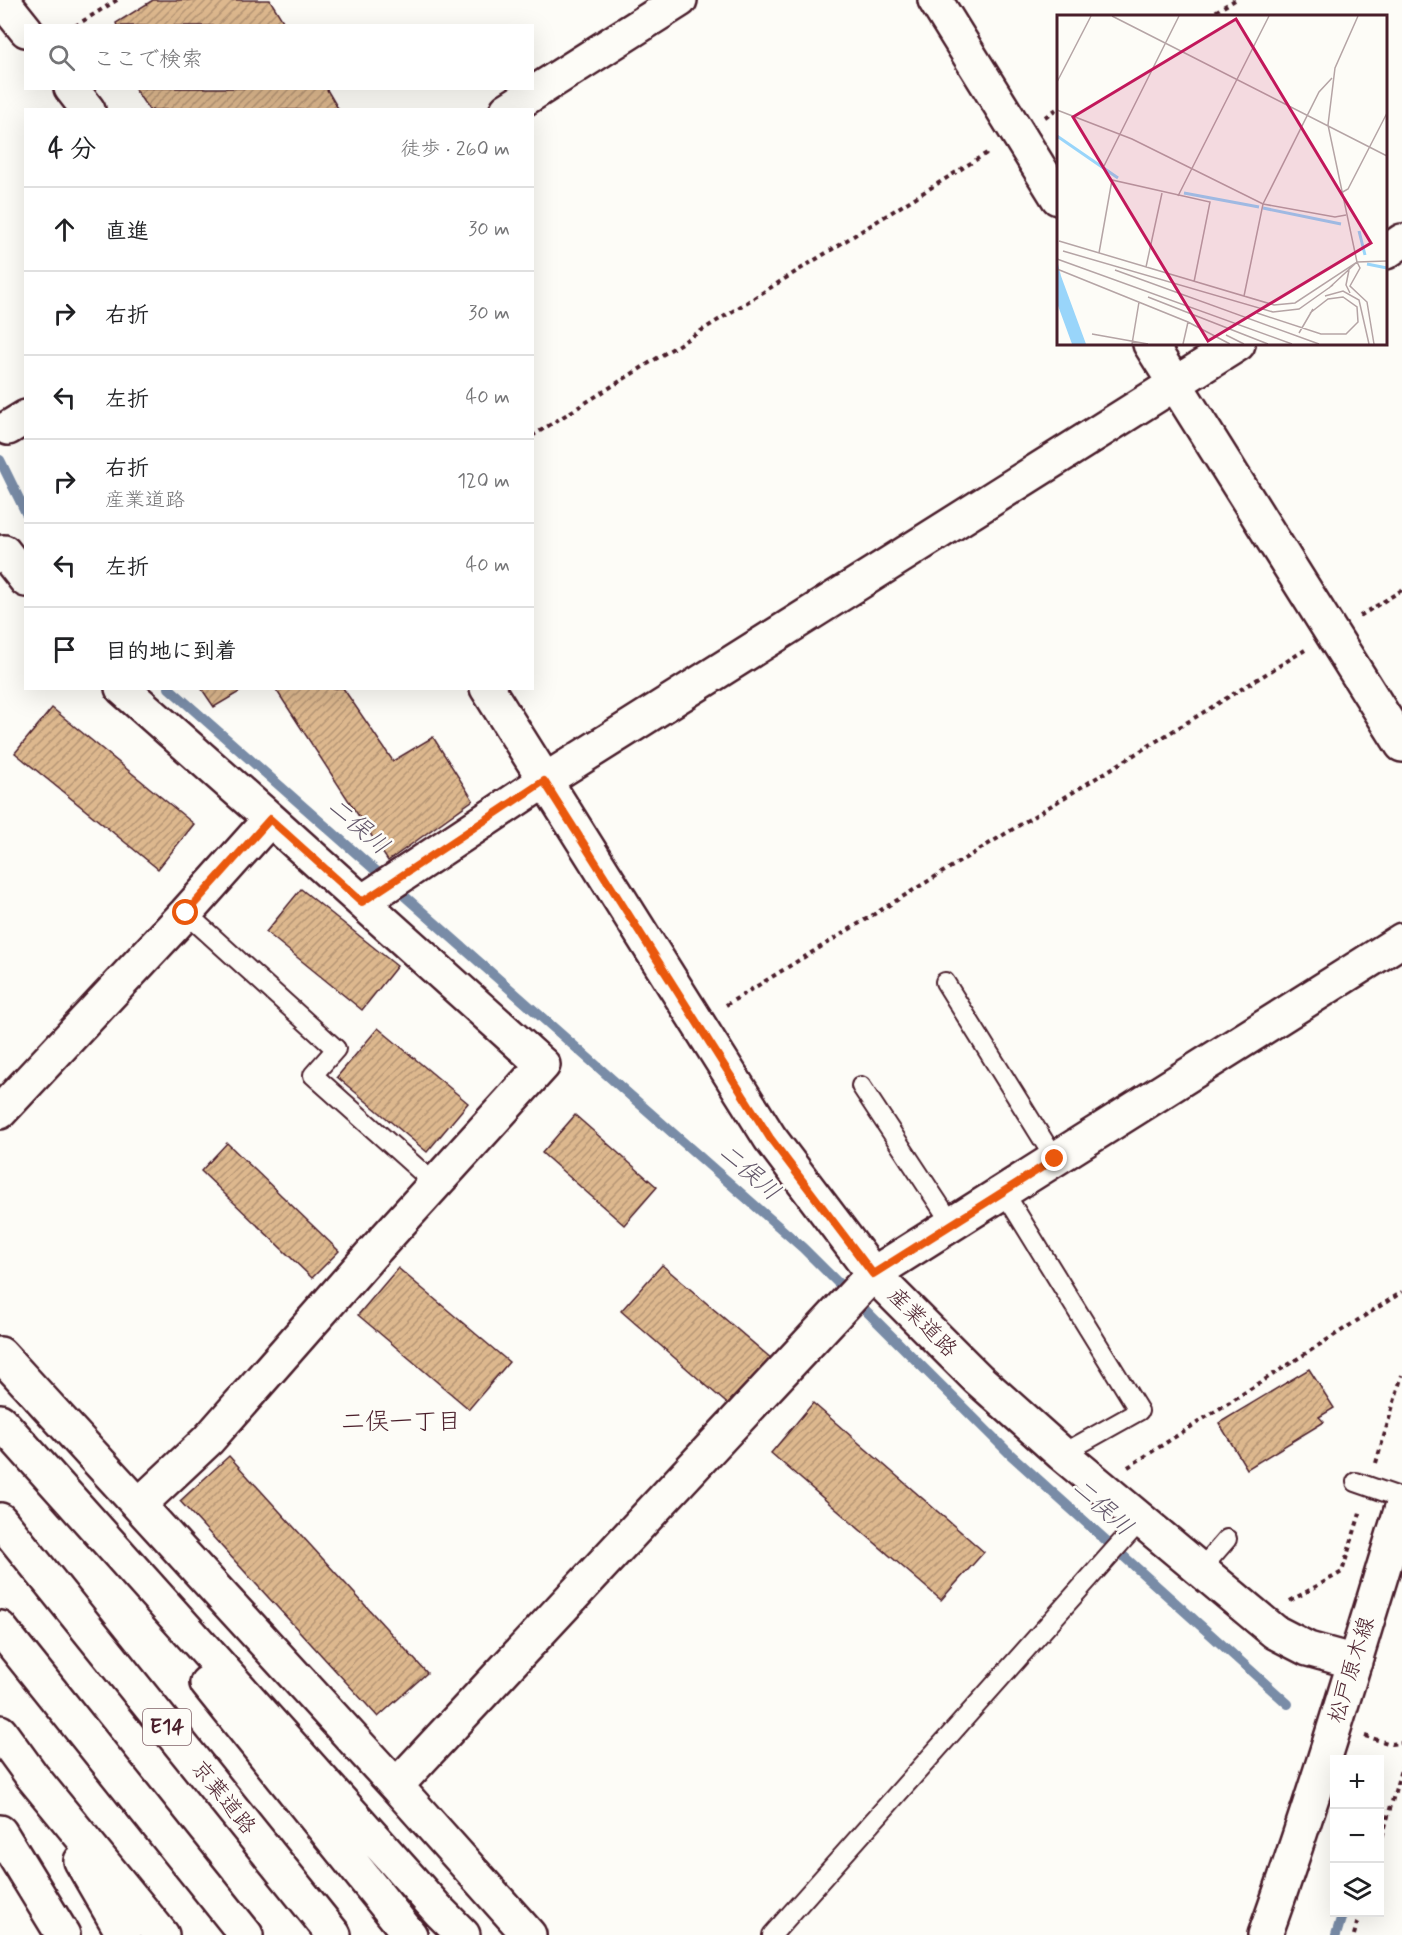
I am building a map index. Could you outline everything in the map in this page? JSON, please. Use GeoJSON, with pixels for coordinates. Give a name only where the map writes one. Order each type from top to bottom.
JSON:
{"type":"FeatureCollection","features":[{"type":"Feature","properties":{"kind":"main road"},"geometry":{"type":"LineString","coordinates":[[2,0],[24,28]]}},
{"type":"Feature","properties":{"kind":"main road"},"geometry":{"type":"LineString","coordinates":[[510,108],[680,0]]}},
{"type":"Feature","properties":{"kind":"main road"},"geometry":{"type":"LineString","coordinates":[[935,0],[1057,195]]}},
{"type":"Feature","properties":{"kind":"main road"},"geometry":{"type":"LineString","coordinates":[[73,90],[86,108]]}},
{"type":"Feature","properties":{"kind":"main road"},"geometry":{"type":"LineString","coordinates":[[1387,251],[1402,242]]}},
{"type":"Feature","properties":{"kind":"main road"},"geometry":{"type":"LineString","coordinates":[[1151,345],[1402,745]]}},
{"type":"Feature","properties":{"kind":"main road"},"geometry":{"type":"LineString","coordinates":[[362,902],[544,781],[1236,345]]}},
{"type":"Feature","properties":{"kind":"main road"},"geometry":{"type":"LineString","coordinates":[[0,556],[4,552],[24,577]]}},
{"type":"Feature","properties":{"kind":"main road"},"geometry":{"type":"LineString","coordinates":[[124,690],[543,1065],[208,1440],[139,1505]]}},
{"type":"Feature","properties":{"kind":"main road","name":"産業道路"},"geometry":{"type":"LineString","coordinates":[[488,690],[770,1138],[873,1274],[978,1379],[1062,1454],[1275,1632],[1308,1649],[1354,1662]]}},
{"type":"Feature","properties":{"kind":"main road"},"geometry":{"type":"LineString","coordinates":[[0,1112],[186,913],[270,819]]}},
{"type":"Feature","properties":{"kind":"main road"},"geometry":{"type":"LineString","coordinates":[[396,1786],[873,1274],[1402,940]]}},
{"type":"Feature","properties":{"kind":"main road"},"geometry":{"type":"LineString","coordinates":[[0,1354],[396,1786],[529,1935]]}},
{"type":"Feature","properties":{"kind":"main road"},"geometry":{"type":"LineString","coordinates":[[0,1422],[410,1935]]}},
{"type":"Feature","properties":{"kind":"main road"},"geometry":{"type":"LineString","coordinates":[[0,1422],[463,1935]]}},
{"type":"Feature","properties":{"kind":"main road","name":"松戸原木線"},"geometry":{"type":"LineString","coordinates":[[1265,1935],[1290,1866],[1402,1507]]}},
{"type":"Feature","properties":{"kind":"main road","name":"京葉道路"},"geometry":{"type":"LineString","coordinates":[[0,1520],[334,1935]]}},
{"type":"Feature","properties":{"kind":"main road"},"geometry":{"type":"LineString","coordinates":[[0,1628],[246,1935]]}},
{"type":"Feature","properties":{"kind":"main road"},"geometry":{"type":"LineString","coordinates":[[0,1732],[32,1776],[162,1935]]}},
{"type":"Feature","properties":{"kind":"main road"},"geometry":{"type":"LineString","coordinates":[[32,1776],[124,1935]]}},
{"type":"Feature","properties":{"kind":"main road"},"geometry":{"type":"LineString","coordinates":[[0,1832],[63,1935]]}},
{"type":"Feature","properties":{"kind":"lane"},"geometry":{"type":"LineString","coordinates":[[186,913],[336,1049],[313,1075],[435,1184]]}},
{"type":"Feature","properties":{"kind":"lane"},"geometry":{"type":"LineString","coordinates":[[945,982],[1055,1159]]}},
{"type":"Feature","properties":{"kind":"lane"},"geometry":{"type":"LineString","coordinates":[[861,1086],[952,1224]]}},
{"type":"Feature","properties":{"kind":"lane"},"geometry":{"type":"LineString","coordinates":[[1004,1192],[1140,1411],[1062,1454]]}},
{"type":"Feature","properties":{"kind":"lane"},"geometry":{"type":"LineString","coordinates":[[1356,1482],[1402,1498]]}},
{"type":"Feature","properties":{"kind":"lane"},"geometry":{"type":"LineString","coordinates":[[772,1935],[1141,1520]]}},
{"type":"Feature","properties":{"kind":"lane"},"geometry":{"type":"LineString","coordinates":[[1200,1570],[1227,1539]]}},
{"type":"Feature","properties":{"kind":"path"},"geometry":{"type":"LineString","coordinates":[[78,24],[117,0]]}},
{"type":"Feature","properties":{"kind":"path"},"geometry":{"type":"LineString","coordinates":[[1210,15],[1234,0]]}},
{"type":"Feature","properties":{"kind":"path"},"geometry":{"type":"LineString","coordinates":[[534,435],[1057,109]]}},
{"type":"Feature","properties":{"kind":"path"},"geometry":{"type":"LineString","coordinates":[[697,1023],[1402,590]]}},
{"type":"Feature","properties":{"kind":"path"},"geometry":{"type":"LineString","coordinates":[[1137,1475],[1128,1468],[1402,1292]]}},
{"type":"Feature","properties":{"kind":"path"},"geometry":{"type":"LineString","coordinates":[[1373,1472],[1402,1375]]}},
{"type":"Feature","properties":{"kind":"path"},"geometry":{"type":"LineString","coordinates":[[1287,1603],[1342,1572],[1362,1505]]}},
{"type":"Feature","properties":{"kind":"path"},"geometry":{"type":"LineString","coordinates":[[1384,1831],[1402,1766]]}},
{"type":"Feature","properties":{"kind":"path"},"geometry":{"type":"LineString","coordinates":[[1354,1935],[1359,1917]]}},
{"type":"Feature","properties":{"kind":"building"},"geometry":{"type":"Polygon","coordinates":[[[153,0],[270,0],[285,24],[116,24],[153,0]]]}},
{"type":"Feature","properties":{"kind":"building"},"geometry":{"type":"Polygon","coordinates":[[[135,90],[327,90],[338,108],[148,108],[135,90]]]}},
{"type":"Feature","properties":{"kind":"building"},"geometry":{"type":"Polygon","coordinates":[[[202,690],[243,690],[214,707],[202,690]]]}},
{"type":"Feature","properties":{"kind":"building"},"geometry":{"type":"Polygon","coordinates":[[[276,690],[344,690],[393,761],[433,737],[473,800],[388,861],[276,690]]]}},
{"type":"Feature","properties":{"kind":"building"},"geometry":{"type":"Polygon","coordinates":[[[52,708],[194,824],[158,869],[15,753],[52,708]]]}},
{"type":"Feature","properties":{"kind":"building"},"geometry":{"type":"Polygon","coordinates":[[[301,889],[397,966],[362,1010],[266,932],[301,889]]]}},
{"type":"Feature","properties":{"kind":"building"},"geometry":{"type":"Polygon","coordinates":[[[378,1028],[468,1103],[427,1152],[337,1077],[378,1028]]]}},
{"type":"Feature","properties":{"kind":"building"},"geometry":{"type":"Polygon","coordinates":[[[575,1115],[657,1187],[624,1225],[542,1153],[575,1115]]]}},
{"type":"Feature","properties":{"kind":"building"},"geometry":{"type":"Polygon","coordinates":[[[227,1143],[339,1251],[312,1278],[201,1171],[227,1143]]]}},
{"type":"Feature","properties":{"kind":"building"},"geometry":{"type":"Polygon","coordinates":[[[662,1265],[772,1359],[732,1408],[621,1311],[662,1265]]]}},
{"type":"Feature","properties":{"kind":"building"},"geometry":{"type":"Polygon","coordinates":[[[398,1268],[509,1362],[469,1409],[358,1315],[398,1268]]]}},
{"type":"Feature","properties":{"kind":"building"},"geometry":{"type":"Polygon","coordinates":[[[1309,1369],[1334,1408],[1319,1417],[1324,1422],[1247,1469],[1219,1423],[1309,1369]]]}},
{"type":"Feature","properties":{"kind":"building"},"geometry":{"type":"Polygon","coordinates":[[[813,1403],[984,1552],[941,1600],[771,1453],[813,1403]]]}},
{"type":"Feature","properties":{"kind":"building"},"geometry":{"type":"Polygon","coordinates":[[[229,1456],[427,1673],[378,1717],[180,1501],[229,1456]]]}},
{"type":"Feature","properties":{"kind":"waterway","name":"二俣川"},"geometry":{"type":"LineString","coordinates":[[0,460],[24,509]]}},
{"type":"Feature","properties":{"kind":"waterway","name":"二俣川"},"geometry":{"type":"LineString","coordinates":[[171,690],[803,1248],[1011,1455],[1288,1704]]}},
{"type":"Feature","properties":{"kind":"waterway","name":"二俣川"},"geometry":{"type":"LineString","coordinates":[[1336,1935],[1341,1917]]}},
{"type":"Feature","properties":{"kind":"district","name":"二俣一丁目"},"geometry":{"type":"Point","coordinates":[401,1422]}},
{"type":"Feature","properties":{"kind":"route"},"geometry":{"type":"LineString","coordinates":[[186,913],[270,819],[362,902],[544,781],[770,1138],[873,1274],[1055,1159]]}}]}
